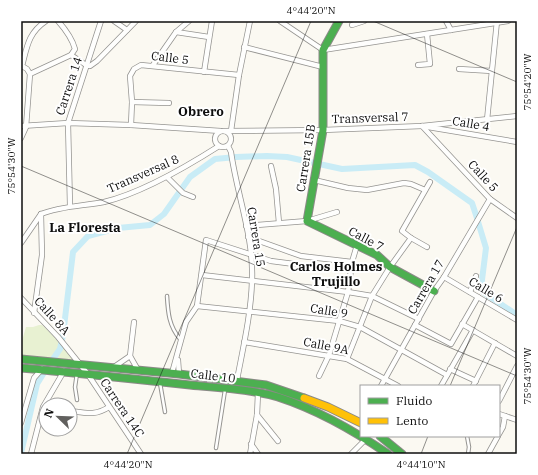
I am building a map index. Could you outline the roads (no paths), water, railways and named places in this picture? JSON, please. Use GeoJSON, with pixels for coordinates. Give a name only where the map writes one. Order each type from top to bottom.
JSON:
{"type":"FeatureCollection","features":[{"type":"Feature","properties":{"kind":"main road"},"geometry":{"type":"LineString","coordinates":[[323,50],[339,21]]}},
{"type":"Feature","properties":{"kind":"main road","name":"Carrera 15B"},"geometry":{"type":"LineString","coordinates":[[307,221],[323,130],[323,50]]}},
{"type":"Feature","properties":{"kind":"main road","name":"Calle 7"},"geometry":{"type":"LineString","coordinates":[[307,221],[377,255],[390,267],[434,291]]}},
{"type":"Feature","properties":{"kind":"main road","name":"Calle 10"},"geometry":{"type":"LineString","coordinates":[[21,359],[175,373],[238,380],[266,385],[328,407],[360,423]]}},
{"type":"Feature","properties":{"kind":"main road","name":"Calle 10"},"geometry":{"type":"LineString","coordinates":[[25,368],[87,373],[258,393],[277,397],[308,409],[360,437]]}},
{"type":"Feature","properties":{"kind":"main road","name":"Calle 10"},"geometry":{"type":"LineString","coordinates":[[360,437],[388,454]]}},
{"type":"Feature","properties":{"kind":"main road"},"geometry":{"type":"LineString","coordinates":[[381,437],[402,454]]}},
{"type":"Feature","properties":{"kind":"street"},"geometry":{"type":"LineString","coordinates":[[21,138],[24,127],[30,74],[27,69],[22,66],[29,39],[37,27],[46,21]]}},
{"type":"Feature","properties":{"kind":"street"},"geometry":{"type":"LineString","coordinates":[[30,74],[71,55],[75,49],[73,40],[66,29],[58,21]]}},
{"type":"Feature","properties":{"kind":"street","name":"Carrera 14"},"geometry":{"type":"LineString","coordinates":[[70,206],[68,124],[101,21]]}},
{"type":"Feature","properties":{"kind":"street"},"geometry":{"type":"LineString","coordinates":[[114,21],[127,30]]}},
{"type":"Feature","properties":{"kind":"street"},"geometry":{"type":"LineString","coordinates":[[71,55],[90,66],[97,62],[136,21]]}},
{"type":"Feature","properties":{"kind":"street"},"geometry":{"type":"LineString","coordinates":[[153,65],[176,32],[189,21]]}},
{"type":"Feature","properties":{"kind":"street"},"geometry":{"type":"LineString","coordinates":[[204,72],[212,21]]}},
{"type":"Feature","properties":{"kind":"street"},"geometry":{"type":"LineString","coordinates":[[231,131],[239,75],[250,21]]}},
{"type":"Feature","properties":{"kind":"street"},"geometry":{"type":"LineString","coordinates":[[280,21],[323,50],[508,21]]}},
{"type":"Feature","properties":{"kind":"street"},"geometry":{"type":"LineString","coordinates":[[352,25],[364,21]]}},
{"type":"Feature","properties":{"kind":"street"},"geometry":{"type":"LineString","coordinates":[[446,21],[451,30]]}},
{"type":"Feature","properties":{"kind":"street"},"geometry":{"type":"LineString","coordinates":[[487,120],[497,22]]}},
{"type":"Feature","properties":{"kind":"street"},"geometry":{"type":"LineString","coordinates":[[176,32],[209,37]]}},
{"type":"Feature","properties":{"kind":"street"},"geometry":{"type":"LineString","coordinates":[[418,65],[430,64],[427,34]]}},
{"type":"Feature","properties":{"kind":"street"},"geometry":{"type":"LineString","coordinates":[[244,47],[323,67]]}},
{"type":"Feature","properties":{"kind":"street","name":"Calle 5"},"geometry":{"type":"LineString","coordinates":[[130,125],[132,102],[130,76],[134,69],[141,65],[153,65],[239,75]]}},
{"type":"Feature","properties":{"kind":"street"},"geometry":{"type":"LineString","coordinates":[[459,69],[492,71]]}},
{"type":"Feature","properties":{"kind":"street"},"geometry":{"type":"LineString","coordinates":[[132,102],[169,103]]}},
{"type":"Feature","properties":{"kind":"street","name":"Transversal 7"},"geometry":{"type":"LineString","coordinates":[[24,127],[68,124],[130,125],[223,131],[323,130],[422,126],[517,116]]}},
{"type":"Feature","properties":{"kind":"street","name":"Calle 5"},"geometry":{"type":"LineString","coordinates":[[422,126],[490,199],[517,218]]}},
{"type":"Feature","properties":{"kind":"street","name":"Calle 4"},"geometry":{"type":"LineString","coordinates":[[422,126],[517,142]]}},
{"type":"Feature","properties":{"kind":"street"},"geometry":{"type":"LineString","coordinates":[[223,131],[231,136],[231,142],[228,146],[224,148],[219,146],[215,141],[216,135],[223,131]]}},
{"type":"Feature","properties":{"kind":"street","name":"Transversal 8"},"geometry":{"type":"LineString","coordinates":[[41,214],[51,210],[104,202],[124,196],[167,177],[219,146]]}},
{"type":"Feature","properties":{"kind":"street","name":"Carrera 15"},"geometry":{"type":"LineString","coordinates":[[228,146],[231,152],[251,255],[252,281],[238,380]]}},
{"type":"Feature","properties":{"kind":"street"},"geometry":{"type":"LineString","coordinates":[[271,166],[276,188],[279,223]]}},
{"type":"Feature","properties":{"kind":"street"},"geometry":{"type":"LineString","coordinates":[[167,177],[183,193],[193,197]]}},
{"type":"Feature","properties":{"kind":"street"},"geometry":{"type":"LineString","coordinates":[[314,180],[348,188],[368,190],[404,183],[412,184],[425,190]]}},
{"type":"Feature","properties":{"kind":"street"},"geometry":{"type":"LineString","coordinates":[[427,246],[411,238],[402,230],[430,182]]}},
{"type":"Feature","properties":{"kind":"street","name":"Carrera 17"},"geometry":{"type":"LineString","coordinates":[[382,385],[434,291],[444,277],[490,199]]}},
{"type":"Feature","properties":{"kind":"street"},"geometry":{"type":"LineString","coordinates":[[246,226],[307,221],[337,212]]}},
{"type":"Feature","properties":{"kind":"street"},"geometry":{"type":"LineString","coordinates":[[21,243],[24,234],[41,214]]}},
{"type":"Feature","properties":{"kind":"street"},"geometry":{"type":"LineString","coordinates":[[34,313],[42,254],[41,214]]}},
{"type":"Feature","properties":{"kind":"street"},"geometry":{"type":"LineString","coordinates":[[248,237],[301,256],[352,262]]}},
{"type":"Feature","properties":{"kind":"street"},"geometry":{"type":"LineString","coordinates":[[346,359],[372,296],[390,267],[411,238]]}},
{"type":"Feature","properties":{"kind":"street"},"geometry":{"type":"LineString","coordinates":[[175,373],[180,339],[186,322],[196,306],[202,275],[206,240],[271,261],[294,264]]}},
{"type":"Feature","properties":{"kind":"street"},"geometry":{"type":"LineString","coordinates":[[319,376],[329,355],[348,292],[352,262],[357,245]]}},
{"type":"Feature","properties":{"kind":"street"},"geometry":{"type":"LineString","coordinates":[[202,275],[372,296],[419,319]]}},
{"type":"Feature","properties":{"kind":"street"},"geometry":{"type":"LineString","coordinates":[[470,292],[476,276]]}},
{"type":"Feature","properties":{"kind":"street","name":"Calle 6"},"geometry":{"type":"LineString","coordinates":[[444,277],[517,320]]}},
{"type":"Feature","properties":{"kind":"street"},"geometry":{"type":"LineString","coordinates":[[415,325],[451,344],[478,297]]}},
{"type":"Feature","properties":{"kind":"street","name":"Calle 8A"},"geometry":{"type":"LineString","coordinates":[[21,298],[58,337],[80,364]]}},
{"type":"Feature","properties":{"kind":"street","name":"Calle 9"},"geometry":{"type":"LineString","coordinates":[[196,306],[339,321],[360,327],[447,375]]}},
{"type":"Feature","properties":{"kind":"street"},"geometry":{"type":"LineString","coordinates":[[134,322],[130,356],[138,370]]}},
{"type":"Feature","properties":{"kind":"street"},"geometry":{"type":"LineString","coordinates":[[462,324],[517,356]]}},
{"type":"Feature","properties":{"kind":"street"},"geometry":{"type":"LineString","coordinates":[[442,385],[473,330]]}},
{"type":"Feature","properties":{"kind":"street","name":"Calle 9A"},"geometry":{"type":"LineString","coordinates":[[244,342],[346,359],[396,385]]}},
{"type":"Feature","properties":{"kind":"street"},"geometry":{"type":"LineString","coordinates":[[474,385],[495,343]]}},
{"type":"Feature","properties":{"kind":"street"},"geometry":{"type":"LineString","coordinates":[[114,367],[130,356]]}},
{"type":"Feature","properties":{"kind":"street","name":"Carrera 14C"},"geometry":{"type":"LineString","coordinates":[[80,364],[141,454]]}},
{"type":"Feature","properties":{"kind":"street"},"geometry":{"type":"LineString","coordinates":[[500,399],[517,366]]}},
{"type":"Feature","properties":{"kind":"street"},"geometry":{"type":"LineString","coordinates":[[25,368],[34,378]]}},
{"type":"Feature","properties":{"kind":"street"},"geometry":{"type":"LineString","coordinates":[[21,423],[34,378],[42,369]]}},
{"type":"Feature","properties":{"kind":"street"},"geometry":{"type":"LineString","coordinates":[[450,369],[476,381]]}},
{"type":"Feature","properties":{"kind":"street"},"geometry":{"type":"LineString","coordinates":[[50,397],[64,371]]}},
{"type":"Feature","properties":{"kind":"street"},"geometry":{"type":"LineString","coordinates":[[250,454],[257,414],[258,393]]}},
{"type":"Feature","properties":{"kind":"street"},"geometry":{"type":"LineString","coordinates":[[78,412],[94,414],[102,412],[109,407]]}},
{"type":"Feature","properties":{"kind":"street"},"geometry":{"type":"LineString","coordinates":[[257,414],[278,441]]}},
{"type":"Feature","properties":{"kind":"street"},"geometry":{"type":"LineString","coordinates":[[500,414],[517,420]]}},
{"type":"Feature","properties":{"kind":"street"},"geometry":{"type":"LineString","coordinates":[[500,432],[503,427],[505,416]]}},
{"type":"Feature","properties":{"kind":"street"},"geometry":{"type":"LineString","coordinates":[[31,454],[38,429]]}},
{"type":"Feature","properties":{"kind":"street"},"geometry":{"type":"LineString","coordinates":[[488,454],[497,437]]}},
{"type":"Feature","properties":{"kind":"street"},"geometry":{"type":"LineString","coordinates":[[350,454],[366,440]]}},
{"type":"Feature","properties":{"kind":"street"},"geometry":{"type":"LineString","coordinates":[[251,444],[258,454]]}},
{"type":"Feature","properties":{"kind":"lane"},"geometry":{"type":"LineString","coordinates":[[167,296],[168,312],[173,331],[180,339]]}},
{"type":"Feature","properties":{"kind":"lane"},"geometry":{"type":"LineString","coordinates":[[76,397],[74,387],[77,372]]}},
{"type":"Feature","properties":{"kind":"lane"},"geometry":{"type":"LineString","coordinates":[[160,381],[165,412]]}},
{"type":"Feature","properties":{"kind":"lane"},"geometry":{"type":"LineString","coordinates":[[216,448],[226,389]]}},
{"type":"Feature","properties":{"kind":"lane"},"geometry":{"type":"LineString","coordinates":[[467,437],[469,447],[468,454]]}},
{"type":"Feature","properties":{"kind":"waterway"},"geometry":{"type":"LineString","coordinates":[[53,359],[60,349],[63,335],[73,252],[88,236],[118,228],[150,225],[164,214],[190,177],[215,159],[236,157],[287,157],[342,169],[415,165],[428,172],[472,203],[486,248],[482,280],[483,292],[517,315]]}},
{"type":"Feature","properties":{"kind":"waterway"},"geometry":{"type":"LineString","coordinates":[[21,453],[37,384],[45,371]]}},
{"type":"Feature","properties":{"kind":"district","name":"Obrero"},"geometry":{"type":"Point","coordinates":[201,111]}},
{"type":"Feature","properties":{"kind":"district","name":"La Floresta"},"geometry":{"type":"Point","coordinates":[85,227]}},
{"type":"Feature","properties":{"kind":"district","name":"Carlos Holmes Trujillo"},"geometry":{"type":"Point","coordinates":[336,274]}}]}
